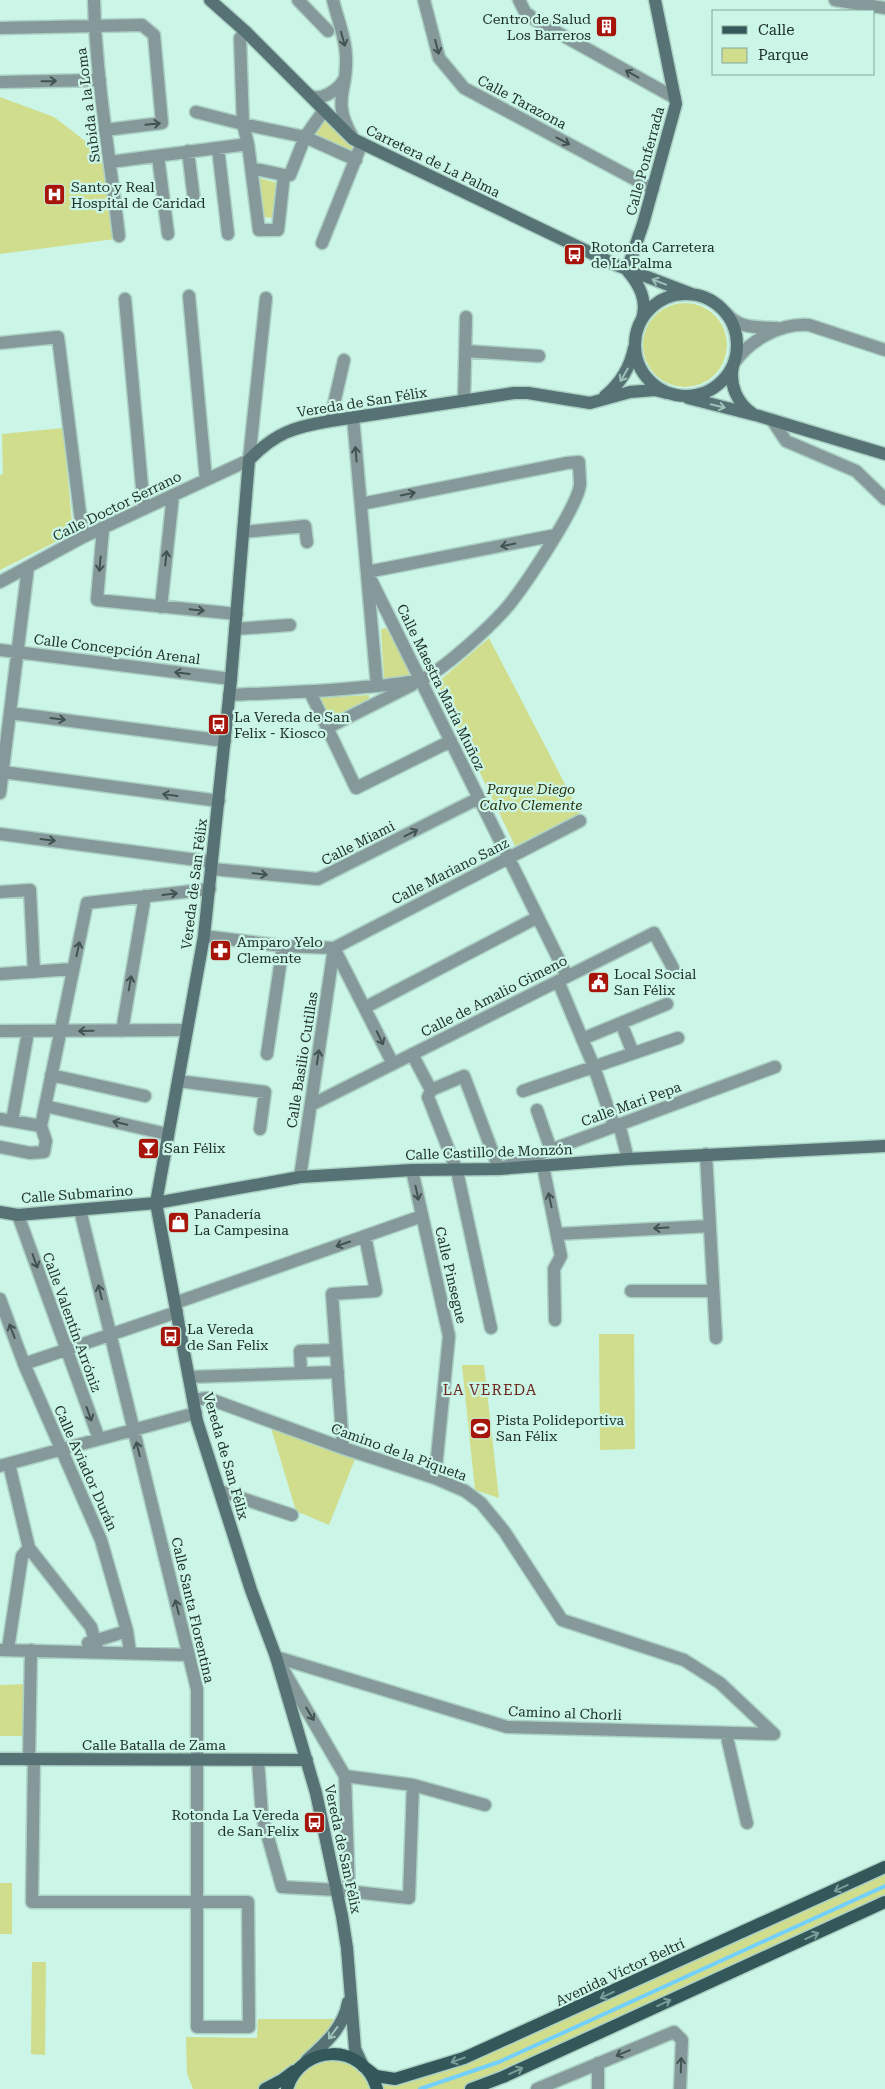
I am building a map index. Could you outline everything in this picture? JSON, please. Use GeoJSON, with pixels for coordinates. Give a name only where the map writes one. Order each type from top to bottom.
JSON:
{"type":"FeatureCollection","features":[{"type":"Feature","properties":{"kind":"main road","name":"Carretera de La Palma"},"geometry":{"type":"LineString","coordinates":[[210,0],[246,32],[358,141],[627,270],[692,294]]}},
{"type":"Feature","properties":{"kind":"main road"},"geometry":{"type":"LineString","coordinates":[[217,0],[246,32]]}},
{"type":"Feature","properties":{"kind":"main road","name":"Calle Ponferrada"},"geometry":{"type":"LineString","coordinates":[[627,270],[643,224],[676,104],[655,0]]}},
{"type":"Feature","properties":{"kind":"main road"},"geometry":{"type":"LineString","coordinates":[[599,400],[622,380],[630,362],[641,321],[644,305],[642,292],[627,270]]}},
{"type":"Feature","properties":{"kind":"main road"},"geometry":{"type":"LineString","coordinates":[[641,321],[650,308],[662,300],[677,295],[692,294],[714,302],[726,313],[733,325],[737,339],[737,353],[731,380],[733,389],[746,408],[757,416]]}},
{"type":"Feature","properties":{"kind":"main road"},"geometry":{"type":"LineString","coordinates":[[635,342],[636,356],[641,369],[650,381],[673,394],[772,420],[885,454]]}},
{"type":"Feature","properties":{"kind":"main road"},"geometry":{"type":"LineString","coordinates":[[673,394],[700,394],[713,388],[724,379],[734,363]]}},
{"type":"Feature","properties":{"kind":"main road","name":"Vereda de San Félix"},"geometry":{"type":"LineString","coordinates":[[349,1992],[343,1891],[307,1760],[276,1658],[251,1590],[194,1406],[156,1203],[188,1030],[210,889],[237,614],[249,460],[268,442],[285,432],[306,425],[353,417],[514,393],[586,403],[630,392],[655,390],[673,394]]}},
{"type":"Feature","properties":{"kind":"main road","name":"Calle Castillo de Monzón"},"geometry":{"type":"LineString","coordinates":[[156,1203],[300,1177],[412,1170],[457,1171],[498,1169],[706,1154],[885,1146]]}},
{"type":"Feature","properties":{"kind":"main road","name":"Calle Submarino"},"geometry":{"type":"LineString","coordinates":[[0,1212],[18,1215],[156,1203]]}},
{"type":"Feature","properties":{"kind":"main road","name":"Calle Batalla de Zama"},"geometry":{"type":"LineString","coordinates":[[0,1759],[307,1760]]}},
{"type":"Feature","properties":{"kind":"main road","name":"Avenida Víctor Beltrí"},"geometry":{"type":"LineString","coordinates":[[302,2065],[315,2057],[337,2054],[351,2058],[376,2076],[396,2079],[411,2076],[464,2058],[885,1867]]}},
{"type":"Feature","properties":{"kind":"main road"},"geometry":{"type":"LineString","coordinates":[[471,2089],[503,2077],[885,1902]]}},
{"type":"Feature","properties":{"kind":"main road"},"geometry":{"type":"LineString","coordinates":[[349,1992],[355,2049],[377,2089]]}},
{"type":"Feature","properties":{"kind":"main road"},"geometry":{"type":"LineString","coordinates":[[264,2089],[282,2080],[325,2044],[340,2025],[347,2008],[349,1992]]}},
{"type":"Feature","properties":{"kind":"main road"},"geometry":{"type":"LineString","coordinates":[[287,2089],[293,2075],[302,2065]]}},
{"type":"Feature","properties":{"kind":"street","name":"Subida a la Loma"},"geometry":{"type":"LineString","coordinates":[[94,0],[105,130],[119,236]]}},
{"type":"Feature","properties":{"kind":"street"},"geometry":{"type":"LineString","coordinates":[[298,0],[328,31]]}},
{"type":"Feature","properties":{"kind":"street"},"geometry":{"type":"LineString","coordinates":[[322,243],[356,160],[358,141],[341,112],[346,51],[333,0]]}},
{"type":"Feature","properties":{"kind":"street","name":"Calle Tarazona"},"geometry":{"type":"LineString","coordinates":[[424,0],[440,58],[464,88],[653,189]]}},
{"type":"Feature","properties":{"kind":"street"},"geometry":{"type":"LineString","coordinates":[[519,0],[526,12],[537,21],[675,98]]}},
{"type":"Feature","properties":{"kind":"street"},"geometry":{"type":"LineString","coordinates":[[835,0],[885,8]]}},
{"type":"Feature","properties":{"kind":"street"},"geometry":{"type":"LineString","coordinates":[[0,28],[142,25],[154,35],[162,123],[105,130]]}},
{"type":"Feature","properties":{"kind":"street"},"geometry":{"type":"LineString","coordinates":[[246,32],[240,38],[243,124],[248,144],[258,230],[278,230],[284,175]]}},
{"type":"Feature","properties":{"kind":"street"},"geometry":{"type":"LineString","coordinates":[[310,96],[318,98],[336,89],[344,78]]}},
{"type":"Feature","properties":{"kind":"street"},"geometry":{"type":"LineString","coordinates":[[0,82],[100,80]]}},
{"type":"Feature","properties":{"kind":"street"},"geometry":{"type":"LineString","coordinates":[[251,168],[290,176],[305,137],[324,110]]}},
{"type":"Feature","properties":{"kind":"street"},"geometry":{"type":"LineString","coordinates":[[196,112],[305,137],[356,160]]}},
{"type":"Feature","properties":{"kind":"street"},"geometry":{"type":"LineString","coordinates":[[110,162],[248,144]]}},
{"type":"Feature","properties":{"kind":"street"},"geometry":{"type":"LineString","coordinates":[[218,148],[228,234]]}},
{"type":"Feature","properties":{"kind":"street"},"geometry":{"type":"LineString","coordinates":[[188,151],[194,200]]}},
{"type":"Feature","properties":{"kind":"street"},"geometry":{"type":"LineString","coordinates":[[158,156],[168,234]]}},
{"type":"Feature","properties":{"kind":"street"},"geometry":{"type":"LineString","coordinates":[[189,296],[206,480]]}},
{"type":"Feature","properties":{"kind":"street"},"geometry":{"type":"LineString","coordinates":[[249,460],[266,298]]}},
{"type":"Feature","properties":{"kind":"street"},"geometry":{"type":"LineString","coordinates":[[125,299],[144,509]]}},
{"type":"Feature","properties":{"kind":"street"},"geometry":{"type":"LineString","coordinates":[[726,313],[734,321],[743,325],[784,328]]}},
{"type":"Feature","properties":{"kind":"street"},"geometry":{"type":"LineString","coordinates":[[464,401],[466,318]]}},
{"type":"Feature","properties":{"kind":"street"},"geometry":{"type":"LineString","coordinates":[[734,363],[745,348],[753,342],[784,328],[800,324],[809,325],[885,350]]}},
{"type":"Feature","properties":{"kind":"street"},"geometry":{"type":"LineString","coordinates":[[0,343],[58,337],[83,537]]}},
{"type":"Feature","properties":{"kind":"street"},"geometry":{"type":"LineString","coordinates":[[465,351],[540,356]]}},
{"type":"Feature","properties":{"kind":"street"},"geometry":{"type":"LineString","coordinates":[[330,421],[344,360]]}},
{"type":"Feature","properties":{"kind":"street","name":"Calle Maestra María Muñoz"},"geometry":{"type":"LineString","coordinates":[[353,417],[377,686]]}},
{"type":"Feature","properties":{"kind":"street"},"geometry":{"type":"LineString","coordinates":[[772,420],[786,441],[856,471],[885,499]]}},
{"type":"Feature","properties":{"kind":"street","name":"Calle Doctor Serrano"},"geometry":{"type":"LineString","coordinates":[[0,582],[83,537],[249,460]]}},
{"type":"Feature","properties":{"kind":"street"},"geometry":{"type":"LineString","coordinates":[[327,728],[421,680],[480,636],[509,605],[556,536],[580,485],[578,462],[567,462],[361,504]]}},
{"type":"Feature","properties":{"kind":"street"},"geometry":{"type":"LineString","coordinates":[[161,607],[173,495]]}},
{"type":"Feature","properties":{"kind":"street"},"geometry":{"type":"LineString","coordinates":[[243,532],[305,526],[307,542]]}},
{"type":"Feature","properties":{"kind":"street"},"geometry":{"type":"LineString","coordinates":[[103,528],[97,600],[237,614]]}},
{"type":"Feature","properties":{"kind":"street"},"geometry":{"type":"LineString","coordinates":[[367,572],[556,536]]}},
{"type":"Feature","properties":{"kind":"street"},"geometry":{"type":"LineString","coordinates":[[0,793],[28,567]]}},
{"type":"Feature","properties":{"kind":"street","name":"Calle Maestra María Muñoz"},"geometry":{"type":"LineString","coordinates":[[367,572],[538,917],[563,979],[582,1039],[617,1126],[628,1159]]}},
{"type":"Feature","properties":{"kind":"street"},"geometry":{"type":"LineString","coordinates":[[235,630],[290,625]]}},
{"type":"Feature","properties":{"kind":"street","name":"Calle Concepción Arenal"},"geometry":{"type":"LineString","coordinates":[[0,650],[231,679]]}},
{"type":"Feature","properties":{"kind":"street"},"geometry":{"type":"LineString","coordinates":[[229,695],[310,692],[421,680]]}},
{"type":"Feature","properties":{"kind":"street"},"geometry":{"type":"LineString","coordinates":[[310,692],[356,788],[451,741]]}},
{"type":"Feature","properties":{"kind":"street"},"geometry":{"type":"LineString","coordinates":[[10,713],[225,741]]}},
{"type":"Feature","properties":{"kind":"street"},"geometry":{"type":"LineString","coordinates":[[2,772],[219,801]]}},
{"type":"Feature","properties":{"kind":"street","name":"Calle Miami"},"geometry":{"type":"LineString","coordinates":[[0,834],[318,879],[479,798]]}},
{"type":"Feature","properties":{"kind":"street","name":"Calle Mariano Sanz"},"geometry":{"type":"LineString","coordinates":[[334,948],[580,821]]}},
{"type":"Feature","properties":{"kind":"street"},"geometry":{"type":"LineString","coordinates":[[0,1147],[30,1153],[44,1152],[46,1140],[41,1126],[87,903],[210,889]]}},
{"type":"Feature","properties":{"kind":"street"},"geometry":{"type":"LineString","coordinates":[[0,892],[30,890],[34,972]]}},
{"type":"Feature","properties":{"kind":"street"},"geometry":{"type":"LineString","coordinates":[[122,1031],[145,896]]}},
{"type":"Feature","properties":{"kind":"street"},"geometry":{"type":"LineString","coordinates":[[366,1007],[538,917]]}},
{"type":"Feature","properties":{"kind":"street","name":"Calle de Amalio Gimeno"},"geometry":{"type":"LineString","coordinates":[[311,1105],[654,933],[673,968]]}},
{"type":"Feature","properties":{"kind":"street"},"geometry":{"type":"LineString","coordinates":[[204,936],[284,946],[334,948],[366,1007],[393,1064]]}},
{"type":"Feature","properties":{"kind":"street"},"geometry":{"type":"LineString","coordinates":[[267,1054],[284,946]]}},
{"type":"Feature","properties":{"kind":"street","name":"Calle Basilio Cutillas"},"geometry":{"type":"LineString","coordinates":[[300,1177],[334,948]]}},
{"type":"Feature","properties":{"kind":"street"},"geometry":{"type":"LineString","coordinates":[[0,974],[74,969]]}},
{"type":"Feature","properties":{"kind":"street"},"geometry":{"type":"LineString","coordinates":[[582,1039],[667,1004]]}},
{"type":"Feature","properties":{"kind":"street"},"geometry":{"type":"LineString","coordinates":[[621,1023],[633,1053]]}},
{"type":"Feature","properties":{"kind":"street"},"geometry":{"type":"LineString","coordinates":[[0,1031],[188,1030]]}},
{"type":"Feature","properties":{"kind":"street"},"geometry":{"type":"LineString","coordinates":[[28,1032],[6,1120],[41,1126]]}},
{"type":"Feature","properties":{"kind":"street"},"geometry":{"type":"LineString","coordinates":[[522,1091],[678,1038]]}},
{"type":"Feature","properties":{"kind":"street"},"geometry":{"type":"LineString","coordinates":[[412,1054],[431,1090]]}},
{"type":"Feature","properties":{"kind":"street","name":"Calle Mari Pepa"},"geometry":{"type":"LineString","coordinates":[[498,1169],[775,1067]]}},
{"type":"Feature","properties":{"kind":"street"},"geometry":{"type":"LineString","coordinates":[[51,1075],[145,1096]]}},
{"type":"Feature","properties":{"kind":"street"},"geometry":{"type":"LineString","coordinates":[[491,1328],[457,1171],[428,1097],[431,1090],[464,1076],[498,1169]]}},
{"type":"Feature","properties":{"kind":"street"},"geometry":{"type":"LineString","coordinates":[[178,1081],[265,1092],[260,1129]]}},
{"type":"Feature","properties":{"kind":"street"},"geometry":{"type":"LineString","coordinates":[[45,1106],[168,1134]]}},
{"type":"Feature","properties":{"kind":"street"},"geometry":{"type":"LineString","coordinates":[[537,1110],[551,1150]]}},
{"type":"Feature","properties":{"kind":"street"},"geometry":{"type":"LineString","coordinates":[[706,1154],[716,1338]]}},
{"type":"Feature","properties":{"kind":"street"},"geometry":{"type":"LineString","coordinates":[[543,1166],[561,1256],[554,1269],[555,1320]]}},
{"type":"Feature","properties":{"kind":"street","name":"Calle Pinsegue"},"geometry":{"type":"LineString","coordinates":[[412,1170],[449,1336],[435,1478]]}},
{"type":"Feature","properties":{"kind":"street","name":"Calle Santa Florentina"},"geometry":{"type":"LineString","coordinates":[[80,1210],[197,1689],[197,2027],[249,2027],[248,1902],[198,1902]]}},
{"type":"Feature","properties":{"kind":"street","name":"Calle Valentín Arróniz"},"geometry":{"type":"LineString","coordinates":[[18,1215],[98,1439]]}},
{"type":"Feature","properties":{"kind":"street"},"geometry":{"type":"LineString","coordinates":[[24,1364],[67,1350],[422,1216]]}},
{"type":"Feature","properties":{"kind":"street"},"geometry":{"type":"LineString","coordinates":[[557,1234],[710,1226]]}},
{"type":"Feature","properties":{"kind":"street"},"geometry":{"type":"LineString","coordinates":[[343,1448],[332,1294],[376,1291],[365,1236]]}},
{"type":"Feature","properties":{"kind":"street"},"geometry":{"type":"LineString","coordinates":[[631,1291],[713,1290]]}},
{"type":"Feature","properties":{"kind":"street","name":"Calle Aviador Durán"},"geometry":{"type":"LineString","coordinates":[[0,1299],[24,1364],[101,1540],[130,1652]]}},
{"type":"Feature","properties":{"kind":"street"},"geometry":{"type":"LineString","coordinates":[[301,1373],[300,1351],[336,1350]]}},
{"type":"Feature","properties":{"kind":"street"},"geometry":{"type":"LineString","coordinates":[[189,1377],[338,1372]]}},
{"type":"Feature","properties":{"kind":"street","name":"Camino de la Piqueta"},"geometry":{"type":"LineString","coordinates":[[4,1465],[134,1430],[194,1406],[207,1398],[343,1448],[435,1478],[465,1491],[481,1503],[504,1531],[562,1620],[684,1660],[720,1683],[774,1734]]}},
{"type":"Feature","properties":{"kind":"street"},"geometry":{"type":"LineString","coordinates":[[4,1465],[29,1548],[91,1627],[97,1646]]}},
{"type":"Feature","properties":{"kind":"street"},"geometry":{"type":"LineString","coordinates":[[220,1491],[292,1515]]}},
{"type":"Feature","properties":{"kind":"street"},"geometry":{"type":"LineString","coordinates":[[29,1548],[22,1556],[4,1650],[63,1651],[97,1646],[130,1652],[189,1654]]}},
{"type":"Feature","properties":{"kind":"street"},"geometry":{"type":"LineString","coordinates":[[97,1646],[126,1631]]}},
{"type":"Feature","properties":{"kind":"street"},"geometry":{"type":"LineString","coordinates":[[31,1650],[32,1902],[198,1902]]}},
{"type":"Feature","properties":{"kind":"street","name":"Camino al Chorli"},"geometry":{"type":"LineString","coordinates":[[276,1658],[507,1727],[774,1734]]}},
{"type":"Feature","properties":{"kind":"street","name":"Vereda de San Félix"},"geometry":{"type":"LineString","coordinates":[[276,1658],[346,1776]]}},
{"type":"Feature","properties":{"kind":"street"},"geometry":{"type":"LineString","coordinates":[[726,1733],[747,1823]]}},
{"type":"Feature","properties":{"kind":"street"},"geometry":{"type":"LineString","coordinates":[[258,1760],[262,1816],[282,1888],[343,1891],[408,1898],[413,1785]]}},
{"type":"Feature","properties":{"kind":"street"},"geometry":{"type":"LineString","coordinates":[[343,1891],[346,1776],[413,1785],[485,1805]]}},
{"type":"Feature","properties":{"kind":"street"},"geometry":{"type":"LineString","coordinates":[[537,2089],[674,2032],[682,2040],[680,2089]]}},
{"type":"Feature","properties":{"kind":"street"},"geometry":{"type":"LineString","coordinates":[[598,2064],[598,2089]]}},
{"type":"Feature","properties":{"kind":"green space","name":"Santo y Real Hospital de Caridad"},"geometry":{"type":"Polygon","coordinates":[[[0,97],[54,117],[89,144],[104,144],[115,239],[0,254],[0,97]]]}},
{"type":"Feature","properties":{"kind":"green space"},"geometry":{"type":"Polygon","coordinates":[[[323,119],[356,147],[352,154],[311,133],[323,119]]]}},
{"type":"Feature","properties":{"kind":"green space"},"geometry":{"type":"Polygon","coordinates":[[[259,178],[277,183],[274,217],[264,217],[259,178]]]}},
{"type":"Feature","properties":{"kind":"green space"},"geometry":{"type":"Polygon","coordinates":[[[685,303],[701,306],[715,315],[724,329],[727,345],[724,361],[715,375],[701,384],[685,387],[669,384],[655,375],[646,361],[643,345],[646,329],[655,315],[669,306],[685,303]]]}},
{"type":"Feature","properties":{"kind":"green space"},"geometry":{"type":"Polygon","coordinates":[[[63,428],[73,533],[0,570],[0,475],[3,474],[2,434],[63,428]]]}},
{"type":"Feature","properties":{"kind":"green space"},"geometry":{"type":"Polygon","coordinates":[[[386,628],[412,673],[408,679],[387,680],[384,677],[381,629],[386,628]]]}},
{"type":"Feature","properties":{"kind":"green space","name":"Parque Diego Calvo Clemente"},"geometry":{"type":"Polygon","coordinates":[[[489,638],[580,813],[515,846],[437,683],[489,638]]]}},
{"type":"Feature","properties":{"kind":"green space"},"geometry":{"type":"Polygon","coordinates":[[[369,695],[369,699],[330,721],[320,698],[369,695]]]}},
{"type":"Feature","properties":{"kind":"green space"},"geometry":{"type":"Polygon","coordinates":[[[599,1334],[634,1334],[635,1449],[600,1450],[599,1334]]]}},
{"type":"Feature","properties":{"kind":"green space","name":"Pista Polideportiva San Félix"},"geometry":{"type":"Polygon","coordinates":[[[462,1365],[484,1365],[499,1498],[475,1490],[462,1365]]]}},
{"type":"Feature","properties":{"kind":"green space"},"geometry":{"type":"Polygon","coordinates":[[[271,1428],[355,1459],[329,1525],[296,1511],[271,1428]]]}},
{"type":"Feature","properties":{"kind":"green space"},"geometry":{"type":"Polygon","coordinates":[[[28,1684],[27,1736],[0,1736],[0,1685],[28,1684]]]}},
{"type":"Feature","properties":{"kind":"green space"},"geometry":{"type":"Polygon","coordinates":[[[885,1867],[885,1902],[470,2089],[193,2089],[187,2073],[186,2037],[257,2038],[258,2019],[333,2019],[340,2025],[325,2044],[329,2054],[373,2073],[411,2076],[885,1867]]]}},
{"type":"Feature","properties":{"kind":"green space"},"geometry":{"type":"Polygon","coordinates":[[[0,1883],[12,1883],[12,1934],[0,1934],[0,1883]]]}},
{"type":"Feature","properties":{"kind":"green space"},"geometry":{"type":"Polygon","coordinates":[[[32,1962],[46,1962],[45,2055],[31,2054],[32,1962]]]}},
{"type":"Feature","properties":{"kind":"waterway"},"geometry":{"type":"LineString","coordinates":[[420,2089],[499,2062],[885,1886]]}},
{"type":"Feature","properties":{"kind":"place","name":"Centro de Salud Los Barreros"},"geometry":{"type":"Point","coordinates":[607,27]}},
{"type":"Feature","properties":{"kind":"place","name":"Santo y Real Hospital de Caridad"},"geometry":{"type":"Point","coordinates":[55,195]}},
{"type":"Feature","properties":{"kind":"place","name":"Rotonda Carretera de La Palma"},"geometry":{"type":"Point","coordinates":[575,255]}},
{"type":"Feature","properties":{"kind":"place","name":"La Vereda de San Felix - Kiosco"},"geometry":{"type":"Point","coordinates":[218,725]}},
{"type":"Feature","properties":{"kind":"place","name":"Amparo Yelo Clemente"},"geometry":{"type":"Point","coordinates":[221,950]}},
{"type":"Feature","properties":{"kind":"place","name":"Local Social San Félix"},"geometry":{"type":"Point","coordinates":[598,982]}},
{"type":"Feature","properties":{"kind":"place","name":"San Félix"},"geometry":{"type":"Point","coordinates":[148,1148]}},
{"type":"Feature","properties":{"kind":"place","name":"Panadería La Campesina"},"geometry":{"type":"Point","coordinates":[178,1222]}},
{"type":"Feature","properties":{"kind":"place","name":"La Vereda de San Felix"},"geometry":{"type":"Point","coordinates":[171,1337]}},
{"type":"Feature","properties":{"kind":"place","name":"Pista Polideportiva San Félix"},"geometry":{"type":"Point","coordinates":[480,1428]}},
{"type":"Feature","properties":{"kind":"place","name":"Rotonda La Vereda de San Felix"},"geometry":{"type":"Point","coordinates":[315,1823]}},
{"type":"Feature","properties":{"kind":"district","name":"LA VEREDA"},"geometry":{"type":"Point","coordinates":[490,1390]}}]}
